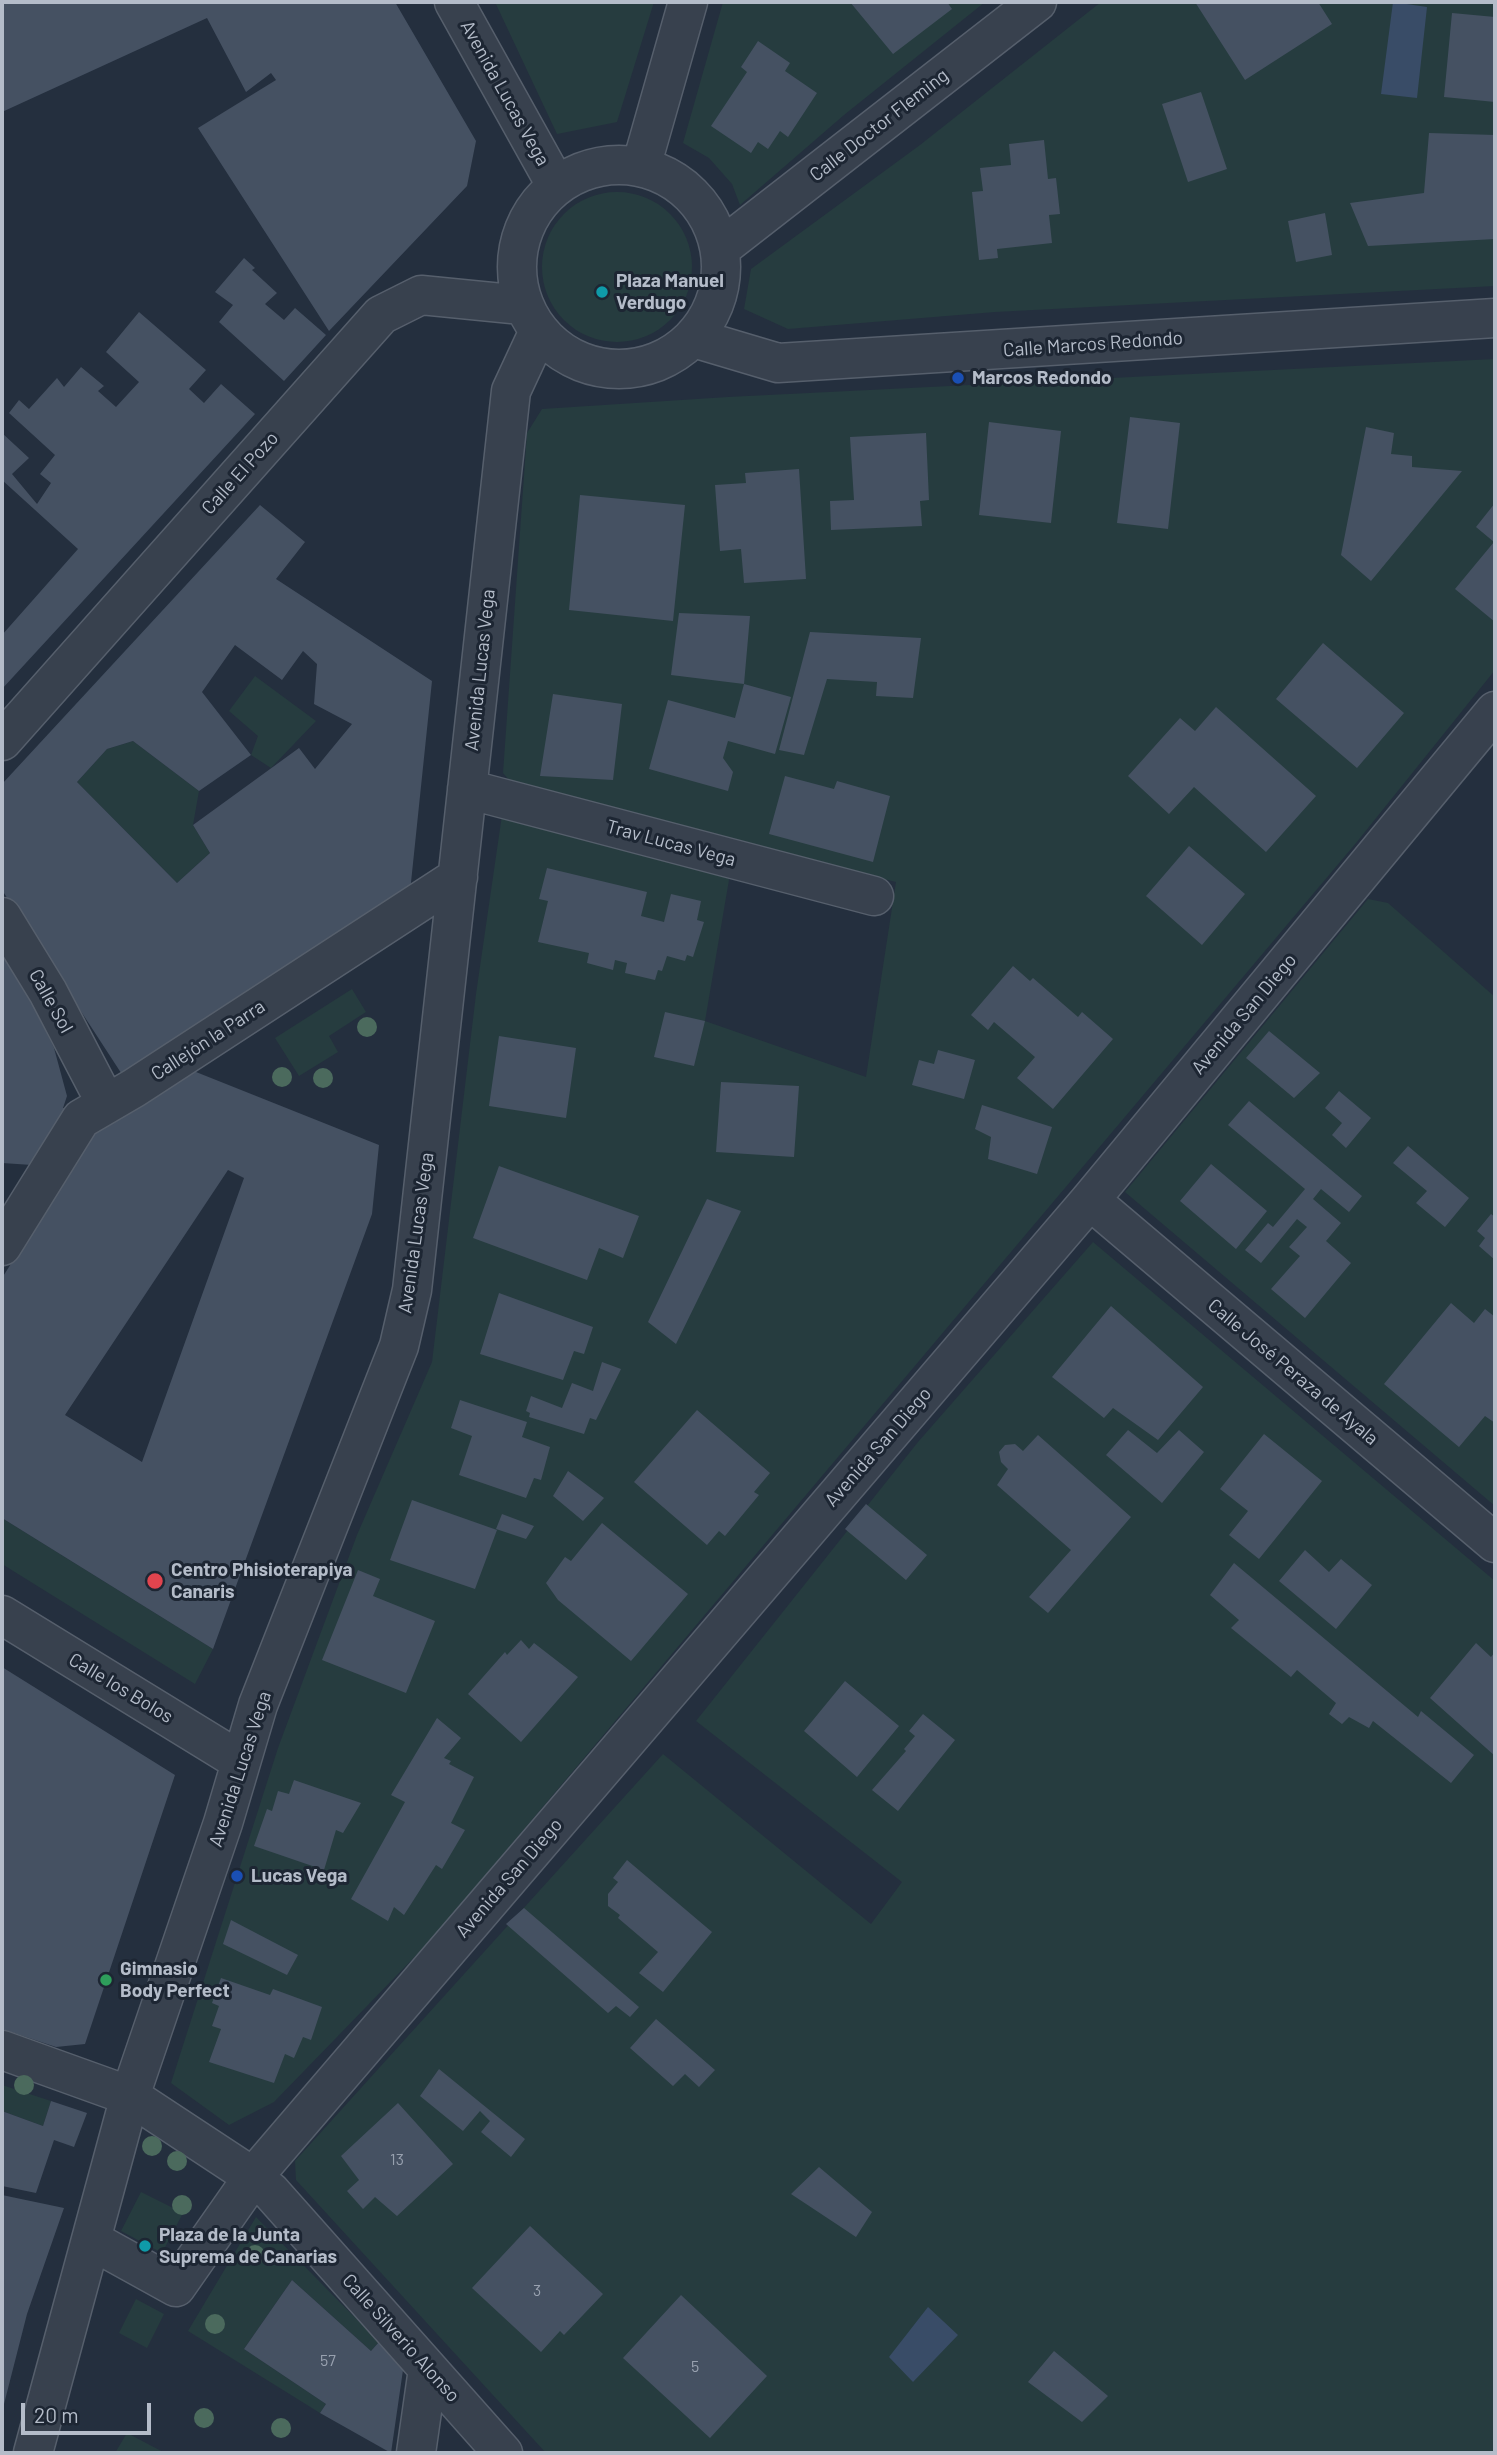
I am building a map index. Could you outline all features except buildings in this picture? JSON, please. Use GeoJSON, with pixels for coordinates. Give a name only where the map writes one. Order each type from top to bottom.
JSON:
{"type":"FeatureCollection","features":[{"type":"Feature","properties":{"kind":"street","name":"Avenida Lucas Vega"},"geometry":{"type":"LineString","coordinates":[[454,2],[556,185]]}},
{"type":"Feature","properties":{"kind":"street"},"geometry":{"type":"LineString","coordinates":[[641,167],[688,2]]}},
{"type":"Feature","properties":{"kind":"street","name":"Calle Doctor Fleming"},"geometry":{"type":"LineString","coordinates":[[721,248],[1037,2]]}},
{"type":"Feature","properties":{"kind":"street"},"geometry":{"type":"LineString","coordinates":[[608,164],[641,167],[662,173],[683,186],[704,209],[721,248],[719,293],[694,338],[667,358],[635,369],[602,370],[575,361],[530,319],[515,265],[525,223],[556,185],[580,171],[608,164]]}},
{"type":"Feature","properties":{"kind":"street","name":"Calle El Pozo"},"geometry":{"type":"LineString","coordinates":[[2,741],[381,316],[421,295],[530,319]]}},
{"type":"Feature","properties":{"kind":"street","name":"Calle Marcos Redondo"},"geometry":{"type":"LineString","coordinates":[[694,338],[778,363],[1495,318]]}},
{"type":"Feature","properties":{"kind":"street","name":"Avenida Lucas Vega"},"geometry":{"type":"LineString","coordinates":[[33,2453],[130,2096],[223,1823],[258,1705],[402,1334],[412,1290],[511,391],[530,319]]}},
{"type":"Feature","properties":{"kind":"street","name":"Avenida San Diego"},"geometry":{"type":"LineString","coordinates":[[91,2241],[176,2287],[1090,1200],[1495,711]]}},
{"type":"Feature","properties":{"kind":"street","name":"Trav Lucas Vega"},"geometry":{"type":"LineString","coordinates":[[467,789],[874,896]]}},
{"type":"Feature","properties":{"kind":"street","name":"Callejón la Parra"},"geometry":{"type":"LineString","coordinates":[[2,1246],[81,1119],[134,1088],[458,877]]}},
{"type":"Feature","properties":{"kind":"street","name":"Calle Sol"},"geometry":{"type":"LineString","coordinates":[[2,917],[48,992],[98,1088]]}},
{"type":"Feature","properties":{"kind":"street","name":"Calle José Peraza de Ayala"},"geometry":{"type":"LineString","coordinates":[[1090,1200],[1495,1544]]}},
{"type":"Feature","properties":{"kind":"street","name":"Calle los Bolos"},"geometry":{"type":"LineString","coordinates":[[2,1615],[240,1761]]}},
{"type":"Feature","properties":{"kind":"street","name":"Calle Silverio Alonso"},"geometry":{"type":"LineString","coordinates":[[2,2050],[130,2096],[262,2184],[503,2453]]}},
{"type":"Feature","properties":{"kind":"street"},"geometry":{"type":"LineString","coordinates":[[416,2453],[428,2369]]}},
{"type":"Feature","properties":{"kind":"green space"},"geometry":{"type":"Polygon","coordinates":[[[495,2],[654,2],[617,122],[557,134],[495,2]]]}},
{"type":"Feature","properties":{"kind":"green space"},"geometry":{"type":"Polygon","coordinates":[[[723,2],[985,2],[844,115],[740,205],[732,184],[709,158],[683,143],[723,2]]]}},
{"type":"Feature","properties":{"kind":"green space"},"geometry":{"type":"Polygon","coordinates":[[[1101,2],[1495,2],[1495,286],[995,312],[788,329],[744,309],[751,269],[920,145],[1101,2]]]}},
{"type":"Feature","properties":{"kind":"green space"},"geometry":{"type":"Polygon","coordinates":[[[617,192],[646,197],[670,214],[687,238],[692,267],[687,296],[670,320],[646,337],[617,342],[588,337],[564,320],[547,296],[542,267],[547,238],[564,214],[588,197],[617,192]]]}},
{"type":"Feature","properties":{"kind":"green space"},"geometry":{"type":"Polygon","coordinates":[[[1495,359],[1495,670],[1356,843],[428,1943],[274,2102],[229,2125],[171,2083],[278,1748],[357,1535],[432,1362],[476,994],[502,815],[730,874],[705,1021],[866,1077],[896,882],[516,788],[503,773],[527,433],[542,409],[728,397],[1495,359]]]}},
{"type":"Feature","properties":{"kind":"green space"},"geometry":{"type":"Polygon","coordinates":[[[255,676],[316,721],[271,768],[251,755],[258,736],[229,711],[255,676]]]}},
{"type":"Feature","properties":{"kind":"green space"},"geometry":{"type":"Polygon","coordinates":[[[133,741],[199,791],[193,825],[210,853],[177,883],[77,782],[107,749],[133,741]]]}},
{"type":"Feature","properties":{"kind":"green space"},"geometry":{"type":"Polygon","coordinates":[[[1368,899],[1388,903],[1495,997],[1495,1506],[1125,1192],[1368,899]]]}},
{"type":"Feature","properties":{"kind":"green space"},"geometry":{"type":"Polygon","coordinates":[[[352,989],[366,1012],[329,1036],[338,1052],[299,1076],[275,1038],[352,989]]]}},
{"type":"Feature","properties":{"kind":"green space"},"geometry":{"type":"Polygon","coordinates":[[[1093,1242],[1495,1581],[1495,2453],[546,2453],[296,2180],[295,2161],[663,1754],[871,1924],[902,1882],[696,1721],[918,1442],[1093,1242]]]}},
{"type":"Feature","properties":{"kind":"green space"},"geometry":{"type":"Polygon","coordinates":[[[2,1518],[213,1649],[195,1684],[2,1564],[2,1518]]]}},
{"type":"Feature","properties":{"kind":"green space"},"geometry":{"type":"Polygon","coordinates":[[[2,2085],[51,2101],[43,2126],[2,2111],[2,2085]]]}},
{"type":"Feature","properties":{"kind":"green space"},"geometry":{"type":"Polygon","coordinates":[[[141,2192],[183,2213],[162,2253],[121,2231],[141,2192]]]}},
{"type":"Feature","properties":{"kind":"green space"},"geometry":{"type":"Polygon","coordinates":[[[256,2217],[379,2342],[371,2351],[292,2280],[244,2349],[326,2404],[320,2413],[188,2331],[256,2217]]]}},
{"type":"Feature","properties":{"kind":"green space"},"geometry":{"type":"Polygon","coordinates":[[[136,2299],[164,2314],[147,2348],[119,2333],[136,2299]]]}},
{"type":"Feature","properties":{"kind":"green space"},"geometry":{"type":"Polygon","coordinates":[[[127,2433],[165,2453],[115,2453],[127,2433]]]}},
{"type":"Feature","properties":{"kind":"water"},"geometry":{"type":"Polygon","coordinates":[[[1393,2],[1427,7],[1417,98],[1381,94],[1393,2]]]}},
{"type":"Feature","properties":{"kind":"water"},"geometry":{"type":"Polygon","coordinates":[[[928,2307],[958,2335],[913,2382],[889,2357],[928,2307]]]}},
{"type":"Feature","properties":{"kind":"place","name":"Plaza Manuel Verdugo"},"geometry":{"type":"Point","coordinates":[602,292]}},
{"type":"Feature","properties":{"kind":"place","name":"Marcos Redondo"},"geometry":{"type":"Point","coordinates":[958,378]}},
{"type":"Feature","properties":{"kind":"place","name":"Centro Phisioterapiya Canaris"},"geometry":{"type":"Point","coordinates":[155,1581]}},
{"type":"Feature","properties":{"kind":"place","name":"Lucas Vega"},"geometry":{"type":"Point","coordinates":[237,1876]}},
{"type":"Feature","properties":{"kind":"place","name":"Gimnasio Body Perfect"},"geometry":{"type":"Point","coordinates":[106,1980]}},
{"type":"Feature","properties":{"kind":"place","name":"Plaza de la Junta Suprema de Canarias"},"geometry":{"type":"Point","coordinates":[145,2246]}}]}
